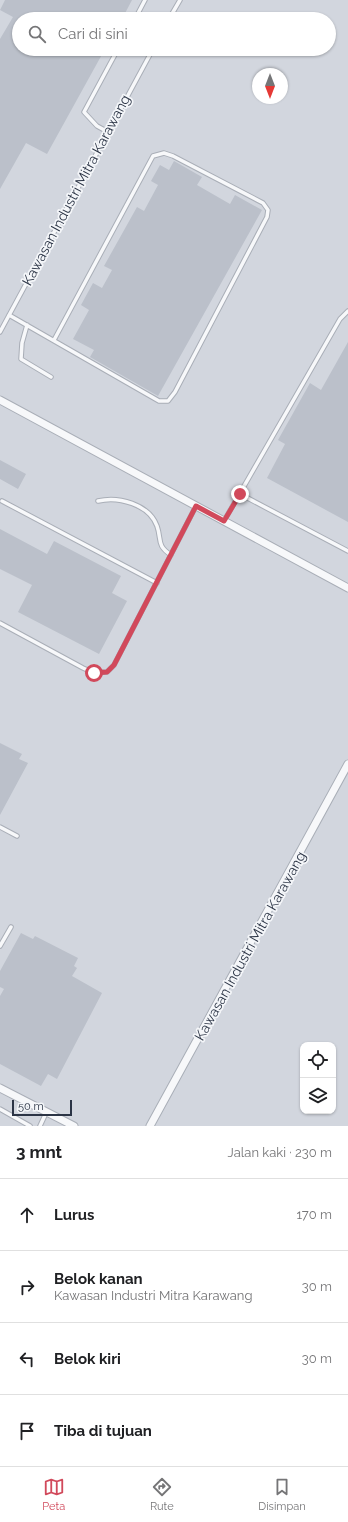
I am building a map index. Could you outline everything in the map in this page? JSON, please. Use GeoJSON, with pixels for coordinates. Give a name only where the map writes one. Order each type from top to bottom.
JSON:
{"type":"FeatureCollection","features":[{"type":"Feature","properties":{"kind":"street"},"geometry":{"type":"LineString","coordinates":[[0,400],[348,588]]}},
{"type":"Feature","properties":{"kind":"street","name":"Kawasan Industri Mitra Karawang"},"geometry":{"type":"LineString","coordinates":[[150,1126],[348,764]]}},
{"type":"Feature","properties":{"kind":"street"},"geometry":{"type":"LineString","coordinates":[[0,1088],[46,1113],[74,1126]]}},
{"type":"Feature","properties":{"kind":"lane"},"geometry":{"type":"LineString","coordinates":[[139,12],[145,0]]}},
{"type":"Feature","properties":{"kind":"lane"},"geometry":{"type":"LineString","coordinates":[[173,12],[180,0]]}},
{"type":"Feature","properties":{"kind":"lane"},"geometry":{"type":"LineString","coordinates":[[108,132],[97,126],[84,112],[114,56]]}},
{"type":"Feature","properties":{"kind":"lane","name":"Kawasan Industri Mitra Karawang"},"geometry":{"type":"LineString","coordinates":[[0,332],[149,56]]}},
{"type":"Feature","properties":{"kind":"lane"},"geometry":{"type":"LineString","coordinates":[[8,315],[159,401],[168,401],[175,392],[208,333],[267,218],[268,210],[263,203],[173,156],[164,153],[153,156],[54,340]]}},
{"type":"Feature","properties":{"kind":"lane"},"geometry":{"type":"LineString","coordinates":[[224,521],[340,319],[348,311]]}},
{"type":"Feature","properties":{"kind":"lane"},"geometry":{"type":"LineString","coordinates":[[27,326],[22,343],[21,359],[51,377]]}},
{"type":"Feature","properties":{"kind":"lane"},"geometry":{"type":"LineString","coordinates":[[240,494],[348,552]]}},
{"type":"Feature","properties":{"kind":"lane"},"geometry":{"type":"LineString","coordinates":[[98,501],[115,498],[144,509],[151,515],[158,527],[159,542],[164,550],[171,555]]}},
{"type":"Feature","properties":{"kind":"lane"},"geometry":{"type":"LineString","coordinates":[[2,501],[157,583]]}},
{"type":"Feature","properties":{"kind":"lane"},"geometry":{"type":"LineString","coordinates":[[0,623],[83,668],[102,674],[107,672],[114,665],[196,506]]}},
{"type":"Feature","properties":{"kind":"lane"},"geometry":{"type":"LineString","coordinates":[[0,827],[17,836]]}},
{"type":"Feature","properties":{"kind":"lane"},"geometry":{"type":"LineString","coordinates":[[0,946],[11,927]]}},
{"type":"Feature","properties":{"kind":"lane"},"geometry":{"type":"LineString","coordinates":[[0,1109],[30,1126]]}},
{"type":"Feature","properties":{"kind":"lane"},"geometry":{"type":"LineString","coordinates":[[40,1126],[46,1113]]}},
{"type":"Feature","properties":{"kind":"shaded area"},"geometry":{"type":"Polygon","coordinates":[[[0,0],[348,0],[348,1126],[0,1126],[0,0]]]}},
{"type":"Feature","properties":{"kind":"building"},"geometry":{"type":"Polygon","coordinates":[[[5,0],[132,0],[126,12],[12,12],[12,16],[0,10],[5,0]]]}},
{"type":"Feature","properties":{"kind":"building"},"geometry":{"type":"Polygon","coordinates":[[[12,19],[12,56],[101,56],[47,154],[26,143],[0,189],[0,39],[12,19]]]}},
{"type":"Feature","properties":{"kind":"building"},"geometry":{"type":"Polygon","coordinates":[[[174,161],[202,177],[197,185],[230,204],[235,195],[262,210],[158,396],[90,357],[94,350],[73,339],[89,310],[81,305],[93,283],[102,288],[112,270],[104,266],[137,207],[144,211],[158,185],[151,181],[160,165],[169,170],[174,161]]]}},
{"type":"Feature","properties":{"kind":"building"},"geometry":{"type":"Polygon","coordinates":[[[348,342],[348,522],[267,478],[285,444],[278,440],[310,383],[321,390],[348,342]]]}},
{"type":"Feature","properties":{"kind":"building"},"geometry":{"type":"Polygon","coordinates":[[[0,460],[26,474],[18,489],[0,479],[0,460]]]}},
{"type":"Feature","properties":{"kind":"building"},"geometry":{"type":"Polygon","coordinates":[[[0,529],[47,554],[54,541],[121,576],[112,593],[127,601],[99,654],[18,612],[32,585],[0,569],[0,529]]]}},
{"type":"Feature","properties":{"kind":"building"},"geometry":{"type":"Polygon","coordinates":[[[0,743],[22,754],[19,759],[28,763],[0,815],[0,743]]]}},
{"type":"Feature","properties":{"kind":"building"},"geometry":{"type":"Polygon","coordinates":[[[21,933],[33,939],[35,936],[78,958],[74,966],[77,968],[72,976],[102,993],[57,1079],[48,1074],[41,1086],[0,1064],[0,996],[4,989],[0,987],[0,971],[21,933]]]}},
{"type":"Feature","properties":{"kind":"route"},"geometry":{"type":"LineString","coordinates":[[94,673],[102,674],[110,670],[114,665],[196,506],[224,521],[240,494]]}}]}
